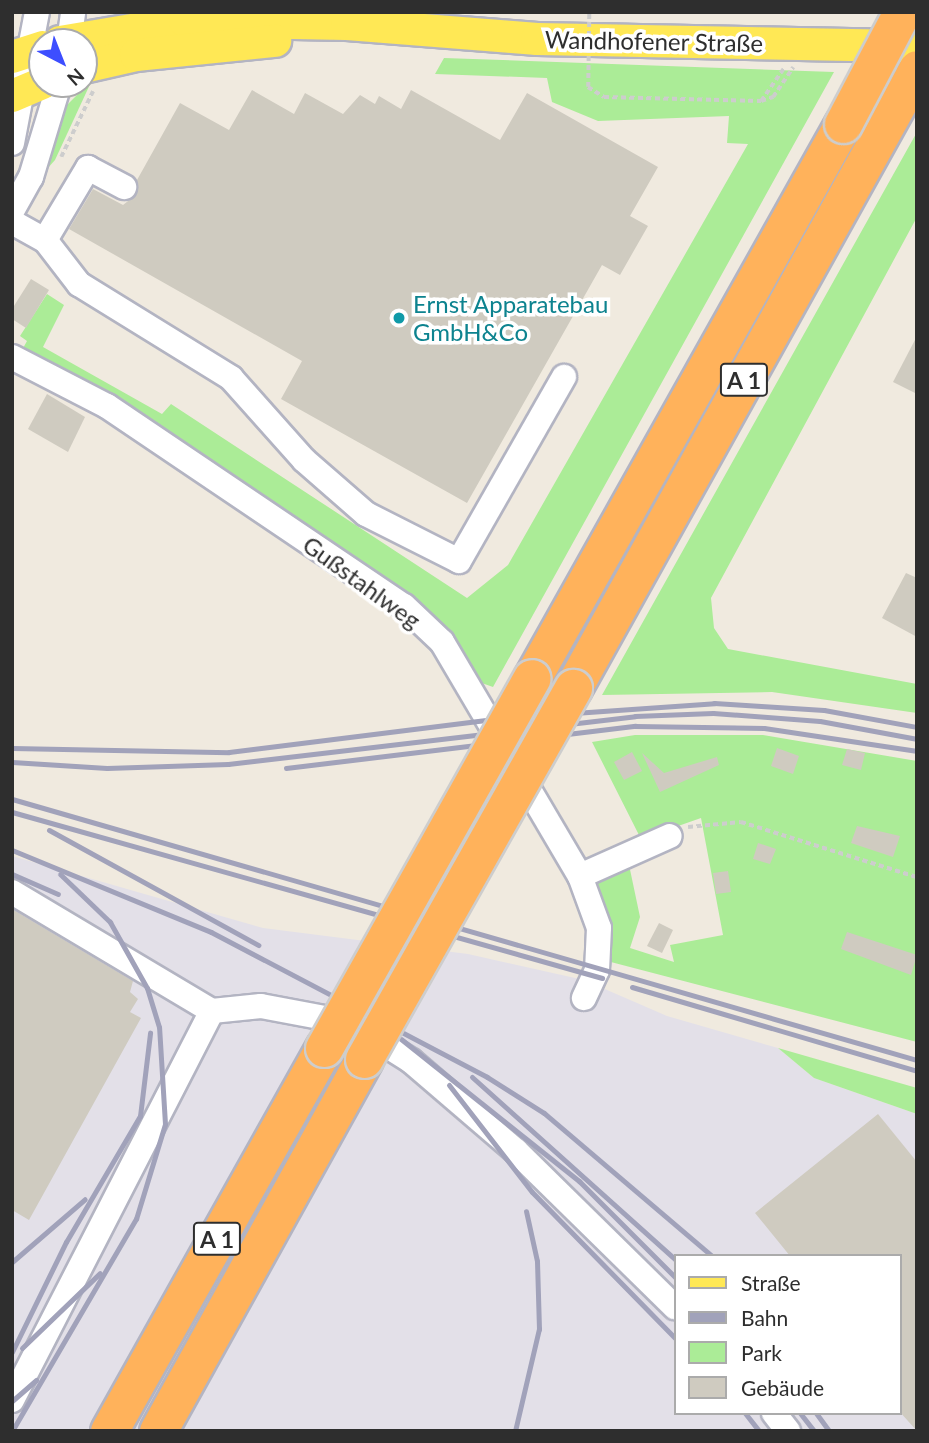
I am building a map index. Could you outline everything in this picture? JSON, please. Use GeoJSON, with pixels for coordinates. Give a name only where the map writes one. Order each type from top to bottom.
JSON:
{"type":"FeatureCollection","features":[{"type":"Feature","properties":{"kind":"highway","name":"A 1"},"geometry":{"type":"LineString","coordinates":[[109,1431],[843,124],[902,12]]}},
{"type":"Feature","properties":{"kind":"highway","name":"A 1"},"geometry":{"type":"LineString","coordinates":[[158,1431],[573,688],[916,62]]}},
{"type":"Feature","properties":{"kind":"main road","name":"Wandhofener Straße"},"geometry":{"type":"LineString","coordinates":[[98,32],[177,16],[916,62]]}},
{"type":"Feature","properties":{"kind":"main road","name":"Wandhofener Straße"},"geometry":{"type":"LineString","coordinates":[[98,75],[224,44],[391,30]]}},
{"type":"Feature","properties":{"kind":"street"},"geometry":{"type":"LineString","coordinates":[[37,12],[45,28]]}},
{"type":"Feature","properties":{"kind":"street"},"geometry":{"type":"LineString","coordinates":[[12,143],[27,90]]}},
{"type":"Feature","properties":{"kind":"street"},"geometry":{"type":"LineString","coordinates":[[12,211],[31,177],[55,98]]}},
{"type":"Feature","properties":{"kind":"street"},"geometry":{"type":"LineString","coordinates":[[45,240],[88,168],[124,187]]}},
{"type":"Feature","properties":{"kind":"street"},"geometry":{"type":"LineString","coordinates":[[12,222],[45,240],[79,284],[231,378],[304,460],[366,514],[459,561],[564,377]]}},
{"type":"Feature","properties":{"kind":"street","name":"Gußstahlweg"},"geometry":{"type":"LineString","coordinates":[[12,357],[107,406],[404,606],[442,642],[580,876],[599,928],[597,970],[584,998]]}},
{"type":"Feature","properties":{"kind":"street"},"geometry":{"type":"LineString","coordinates":[[580,876],[670,836]]}},
{"type":"Feature","properties":{"kind":"street"},"geometry":{"type":"LineString","coordinates":[[12,892],[212,1011],[261,1006],[351,1023],[411,1061],[516,1151],[674,1306]]}},
{"type":"Feature","properties":{"kind":"street"},"geometry":{"type":"LineString","coordinates":[[12,1400],[212,1011]]}},
{"type":"Feature","properties":{"kind":"street"},"geometry":{"type":"LineString","coordinates":[[776,1415],[788,1431]]}},
{"type":"Feature","properties":{"kind":"path"},"geometry":{"type":"LineString","coordinates":[[589,12],[588,87],[604,97],[761,101],[773,97],[795,64],[770,80],[761,101]]}},
{"type":"Feature","properties":{"kind":"path"},"geometry":{"type":"LineString","coordinates":[[56,166],[82,98]]}},
{"type":"Feature","properties":{"kind":"path"},"geometry":{"type":"LineString","coordinates":[[670,836],[691,826],[741,822],[917,877]]}},
{"type":"Feature","properties":{"kind":"shaded area"},"geometry":{"type":"Polygon","coordinates":[[[12,856],[263,928],[468,954],[584,980],[667,1016],[778,1048],[814,1078],[917,1114],[917,1431],[12,1431],[12,856]]]}},
{"type":"Feature","properties":{"kind":"green space"},"geometry":{"type":"Polygon","coordinates":[[[444,58],[834,72],[493,687],[476,681],[439,626],[22,350],[27,341],[20,336],[47,294],[64,305],[43,347],[162,414],[171,404],[467,598],[508,565],[748,144],[727,143],[729,116],[598,121],[552,102],[547,78],[435,74],[444,58]]]}},
{"type":"Feature","properties":{"kind":"green space"},"geometry":{"type":"Polygon","coordinates":[[[74,98],[84,98],[55,160],[47,169],[67,105],[74,98]]]}},
{"type":"Feature","properties":{"kind":"green space"},"geometry":{"type":"Polygon","coordinates":[[[917,132],[917,217],[711,598],[714,628],[728,649],[917,684],[917,713],[772,692],[602,695],[917,132]]]}},
{"type":"Feature","properties":{"kind":"green space"},"geometry":{"type":"Polygon","coordinates":[[[635,735],[763,735],[917,761],[917,1042],[607,961],[591,876],[628,860],[640,917],[630,948],[674,962],[670,945],[723,935],[701,818],[641,839],[592,742],[635,735]]]}},
{"type":"Feature","properties":{"kind":"green space"},"geometry":{"type":"Polygon","coordinates":[[[778,1048],[917,1088],[917,1114],[814,1078],[778,1048]]]}},
{"type":"Feature","properties":{"kind":"building","name":"Ernst Apparatebau GmbH&Co"},"geometry":{"type":"Polygon","coordinates":[[[252,90],[294,114],[305,93],[343,114],[360,95],[375,104],[379,96],[401,109],[411,90],[500,140],[527,93],[658,167],[630,216],[648,226],[620,275],[602,265],[467,503],[281,399],[302,361],[69,229],[93,189],[123,205],[137,194],[137,180],[180,103],[229,130],[252,90]]]}},
{"type":"Feature","properties":{"kind":"building"},"geometry":{"type":"Polygon","coordinates":[[[31,279],[49,290],[26,328],[12,319],[12,309],[31,279]]]}},
{"type":"Feature","properties":{"kind":"building"},"geometry":{"type":"Polygon","coordinates":[[[917,336],[917,394],[893,382],[917,336]]]}},
{"type":"Feature","properties":{"kind":"building"},"geometry":{"type":"Polygon","coordinates":[[[47,394],[85,417],[68,452],[28,429],[47,394]]]}},
{"type":"Feature","properties":{"kind":"building"},"geometry":{"type":"Polygon","coordinates":[[[906,573],[917,578],[917,637],[882,618],[906,573]]]}},
{"type":"Feature","properties":{"kind":"building"},"geometry":{"type":"Polygon","coordinates":[[[777,748],[799,756],[793,774],[771,766],[777,748]]]}},
{"type":"Feature","properties":{"kind":"building"},"geometry":{"type":"Polygon","coordinates":[[[847,749],[865,753],[861,770],[842,765],[847,749]]]}},
{"type":"Feature","properties":{"kind":"building"},"geometry":{"type":"Polygon","coordinates":[[[632,752],[642,771],[624,780],[614,762],[632,752]]]}},
{"type":"Feature","properties":{"kind":"building"},"geometry":{"type":"Polygon","coordinates":[[[642,753],[664,773],[717,757],[719,765],[660,792],[642,753]]]}},
{"type":"Feature","properties":{"kind":"building"},"geometry":{"type":"Polygon","coordinates":[[[857,826],[900,836],[893,857],[851,843],[857,826]]]}},
{"type":"Feature","properties":{"kind":"building"},"geometry":{"type":"Polygon","coordinates":[[[758,843],[776,849],[770,864],[753,859],[758,843]]]}},
{"type":"Feature","properties":{"kind":"building"},"geometry":{"type":"Polygon","coordinates":[[[728,871],[731,892],[716,894],[713,873],[728,871]]]}},
{"type":"Feature","properties":{"kind":"building"},"geometry":{"type":"Polygon","coordinates":[[[12,909],[133,981],[130,992],[138,999],[130,1012],[141,1018],[29,1220],[12,1210],[12,909]]]}},
{"type":"Feature","properties":{"kind":"building"},"geometry":{"type":"Polygon","coordinates":[[[659,923],[673,930],[662,953],[647,946],[659,923]]]}},
{"type":"Feature","properties":{"kind":"building"},"geometry":{"type":"Polygon","coordinates":[[[847,932],[917,955],[911,975],[841,949],[847,932]]]}},
{"type":"Feature","properties":{"kind":"building"},"geometry":{"type":"Polygon","coordinates":[[[878,1114],[917,1162],[917,1431],[901,1413],[901,1254],[788,1254],[755,1213],[878,1114]]]}},
{"type":"Feature","properties":{"kind":"railway"},"geometry":{"type":"LineString","coordinates":[[12,748],[229,752],[502,718],[714,703],[824,710],[917,727]]}},
{"type":"Feature","properties":{"kind":"railway"},"geometry":{"type":"LineString","coordinates":[[12,762],[107,768],[228,764],[635,716],[713,713],[820,721],[917,739]]}},
{"type":"Feature","properties":{"kind":"railway"},"geometry":{"type":"LineString","coordinates":[[286,768],[635,726],[764,728],[917,751]]}},
{"type":"Feature","properties":{"kind":"railway"},"geometry":{"type":"LineString","coordinates":[[12,799],[917,1060]]}},
{"type":"Feature","properties":{"kind":"railway"},"geometry":{"type":"LineString","coordinates":[[12,812],[602,978]]}},
{"type":"Feature","properties":{"kind":"railway"},"geometry":{"type":"LineString","coordinates":[[49,830],[258,945]]}},
{"type":"Feature","properties":{"kind":"railway"},"geometry":{"type":"LineString","coordinates":[[12,850],[211,932],[487,1077],[544,1113],[710,1254]]}},
{"type":"Feature","properties":{"kind":"railway"},"geometry":{"type":"LineString","coordinates":[[12,874],[58,894]]}},
{"type":"Feature","properties":{"kind":"railway"},"geometry":{"type":"LineString","coordinates":[[12,1431],[136,1219],[165,1124],[159,1027],[147,988],[110,922],[60,874]]}},
{"type":"Feature","properties":{"kind":"railway"},"geometry":{"type":"LineString","coordinates":[[632,987],[917,1071]]}},
{"type":"Feature","properties":{"kind":"railway"},"geometry":{"type":"LineString","coordinates":[[12,1352],[66,1242],[140,1116],[150,1033]]}},
{"type":"Feature","properties":{"kind":"railway"},"geometry":{"type":"LineString","coordinates":[[401,1039],[579,1181],[674,1276]]}},
{"type":"Feature","properties":{"kind":"railway"},"geometry":{"type":"LineString","coordinates":[[472,1077],[674,1258]]}},
{"type":"Feature","properties":{"kind":"railway"},"geometry":{"type":"LineString","coordinates":[[449,1085],[532,1192],[674,1337]]}},
{"type":"Feature","properties":{"kind":"railway"},"geometry":{"type":"LineString","coordinates":[[12,1262],[85,1199]]}},
{"type":"Feature","properties":{"kind":"railway"},"geometry":{"type":"LineString","coordinates":[[515,1431],[539,1329],[537,1261],[526,1211]]}},
{"type":"Feature","properties":{"kind":"railway"},"geometry":{"type":"LineString","coordinates":[[22,1348],[100,1273]]}},
{"type":"Feature","properties":{"kind":"railway"},"geometry":{"type":"LineString","coordinates":[[12,1401],[36,1380]]}},
{"type":"Feature","properties":{"kind":"railway"},"geometry":{"type":"LineString","coordinates":[[747,1415],[759,1431]]}},
{"type":"Feature","properties":{"kind":"railway"},"geometry":{"type":"LineString","coordinates":[[802,1415],[814,1431]]}},
{"type":"Feature","properties":{"kind":"railway"},"geometry":{"type":"LineString","coordinates":[[817,1415],[829,1431]]}},
{"type":"Feature","properties":{"kind":"place","name":"Ernst Apparatebau GmbH&Co"},"geometry":{"type":"Point","coordinates":[399,318]}}]}
